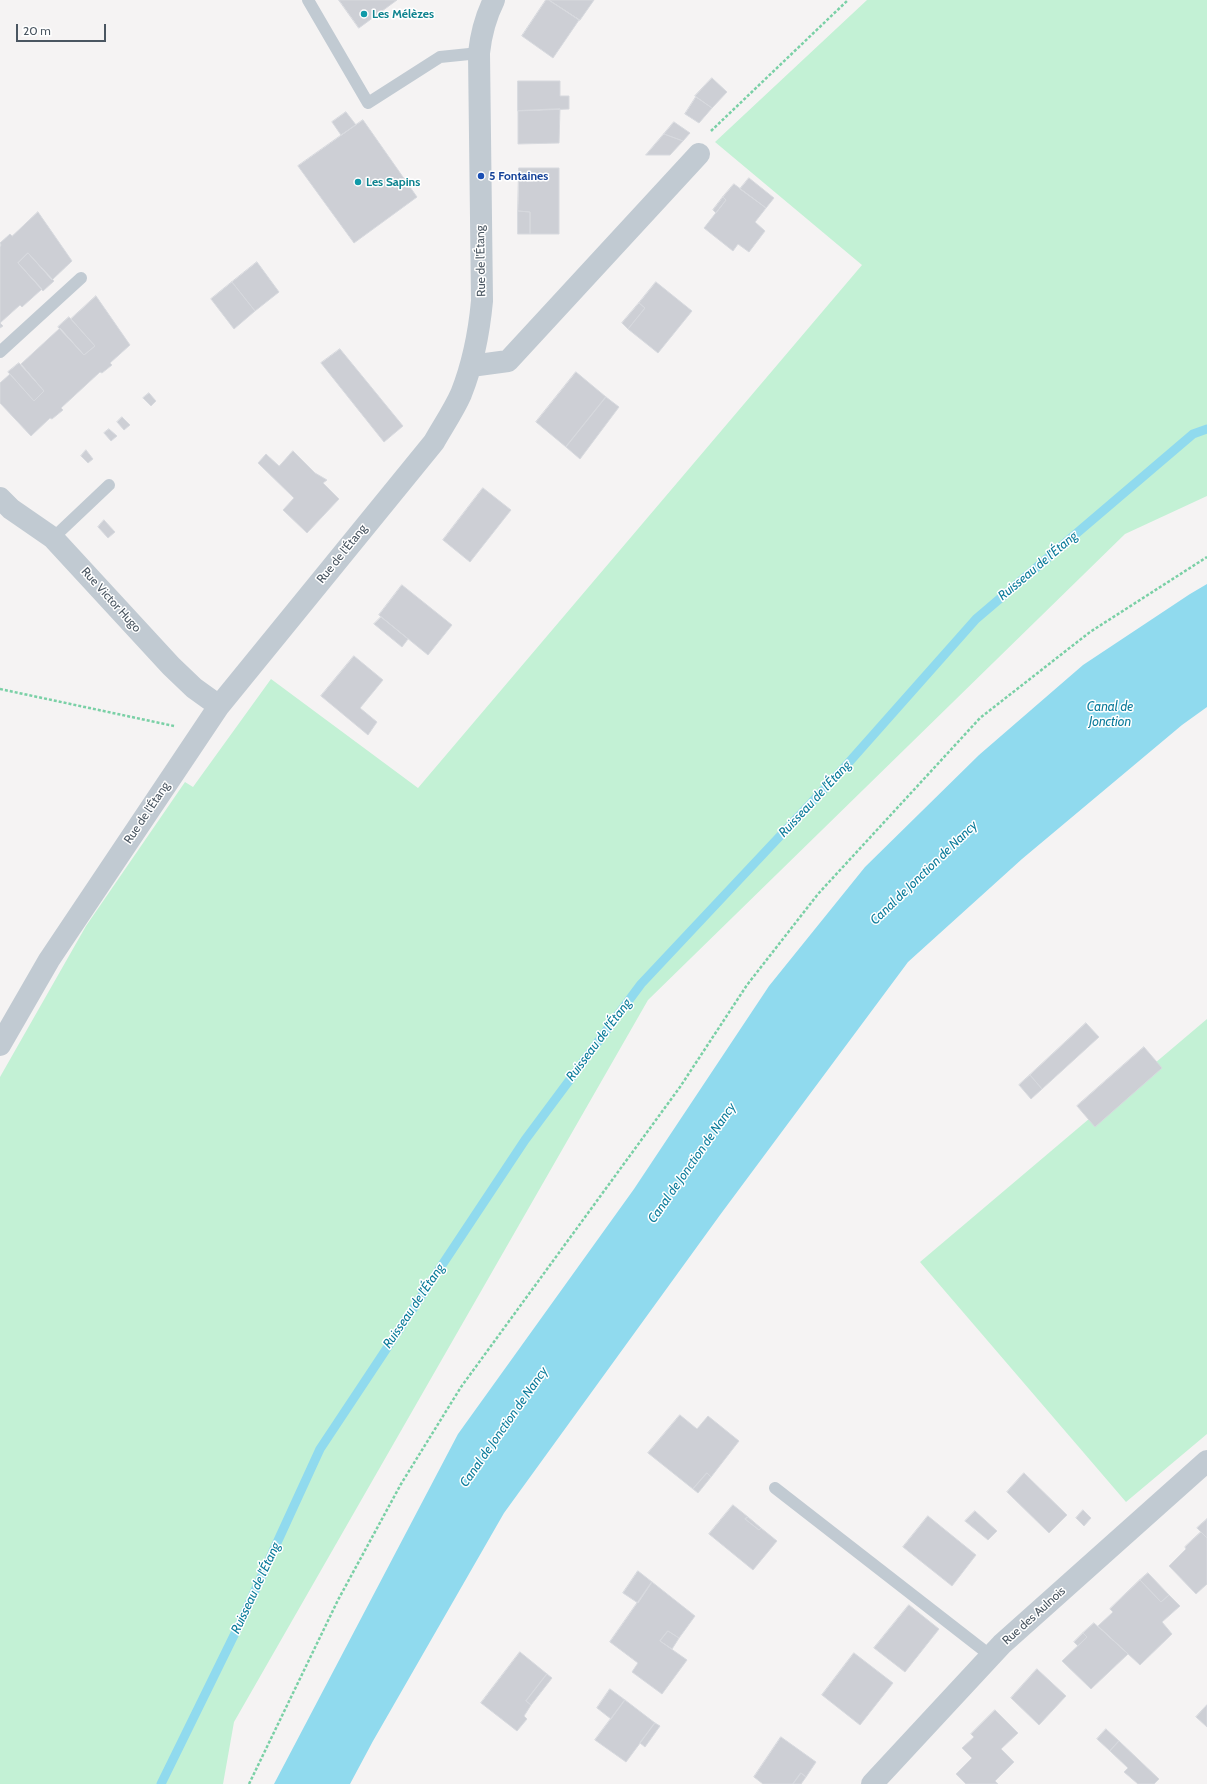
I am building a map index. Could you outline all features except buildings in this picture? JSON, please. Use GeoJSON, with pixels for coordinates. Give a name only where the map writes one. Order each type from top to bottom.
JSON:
{"type":"FeatureCollection","features":[{"type":"Feature","properties":{"kind":"street","name":"Rue de l'Étang"},"geometry":{"type":"LineString","coordinates":[[0,1045],[49,960],[219,706],[434,442],[460,395],[471,366],[480,325],[482,301],[479,53],[481,33],[487,14],[494,0]]}},
{"type":"Feature","properties":{"kind":"street"},"geometry":{"type":"LineString","coordinates":[[471,366],[508,361],[699,154]]}},
{"type":"Feature","properties":{"kind":"street","name":"Rue Victor Hugo"},"geometry":{"type":"LineString","coordinates":[[0,498],[11,509],[53,538],[171,666],[194,688],[219,706]]}},
{"type":"Feature","properties":{"kind":"street","name":"Rue des Aulnois"},"geometry":{"type":"LineString","coordinates":[[872,1784],[1002,1644],[1207,1461]]}},
{"type":"Feature","properties":{"kind":"lane"},"geometry":{"type":"LineString","coordinates":[[308,0],[368,103],[440,57],[479,53]]}},
{"type":"Feature","properties":{"kind":"lane"},"geometry":{"type":"LineString","coordinates":[[0,352],[81,278]]}},
{"type":"Feature","properties":{"kind":"lane"},"geometry":{"type":"LineString","coordinates":[[53,538],[109,485]]}},
{"type":"Feature","properties":{"kind":"lane"},"geometry":{"type":"LineString","coordinates":[[775,1488],[991,1656]]}},
{"type":"Feature","properties":{"kind":"path"},"geometry":{"type":"LineString","coordinates":[[699,154],[704,138],[848,0]]}},
{"type":"Feature","properties":{"kind":"path"},"geometry":{"type":"LineString","coordinates":[[249,1784],[338,1600],[400,1484],[457,1394],[542,1274],[680,1087],[747,985],[818,894],[980,718],[1090,632],[1207,557]]}},
{"type":"Feature","properties":{"kind":"path"},"geometry":{"type":"LineString","coordinates":[[0,689],[176,727],[198,738]]}},
{"type":"Feature","properties":{"kind":"green space"},"geometry":{"type":"Polygon","coordinates":[[[867,0],[1207,0],[1207,496],[1125,534],[648,1000],[234,1722],[223,1784],[0,1784],[0,1077],[86,926],[185,782],[193,787],[271,679],[418,788],[862,265],[715,142],[867,0]]]}},
{"type":"Feature","properties":{"kind":"green space"},"geometry":{"type":"Polygon","coordinates":[[[1207,1019],[1207,1434],[1126,1502],[920,1262],[1207,1019]]]}},
{"type":"Feature","properties":{"kind":"water","name":"Canal de Jonction"},"geometry":{"type":"Polygon","coordinates":[[[1207,584],[1207,707],[1182,725],[1022,859],[908,962],[720,1215],[504,1513],[373,1741],[350,1784],[274,1784],[458,1434],[634,1189],[769,986],[865,867],[979,755],[1083,665],[1207,584]]]}},
{"type":"Feature","properties":{"kind":"waterway","name":"Ruisseau de l'Étang"},"geometry":{"type":"LineString","coordinates":[[161,1784],[242,1619],[320,1449],[525,1140],[641,984],[843,769],[976,619],[1193,434],[1207,429]]}},
{"type":"Feature","properties":{"kind":"place","name":"Les Mélèzes"},"geometry":{"type":"Point","coordinates":[364,14]}},
{"type":"Feature","properties":{"kind":"place","name":"5 Fontaines"},"geometry":{"type":"Point","coordinates":[481,176]}},
{"type":"Feature","properties":{"kind":"place","name":"Les Sapins"},"geometry":{"type":"Point","coordinates":[358,182]}},
{"type":"Feature","properties":{"kind":"water label","name":"Canal de Jonction de Nancy"},"geometry":{"type":"Point","coordinates":[924,873]}},
{"type":"Feature","properties":{"kind":"water label","name":"Canal de Jonction de Nancy"},"geometry":{"type":"Point","coordinates":[692,1163]}},
{"type":"Feature","properties":{"kind":"water label","name":"Canal de Jonction de Nancy"},"geometry":{"type":"Point","coordinates":[504,1427]}}]}
